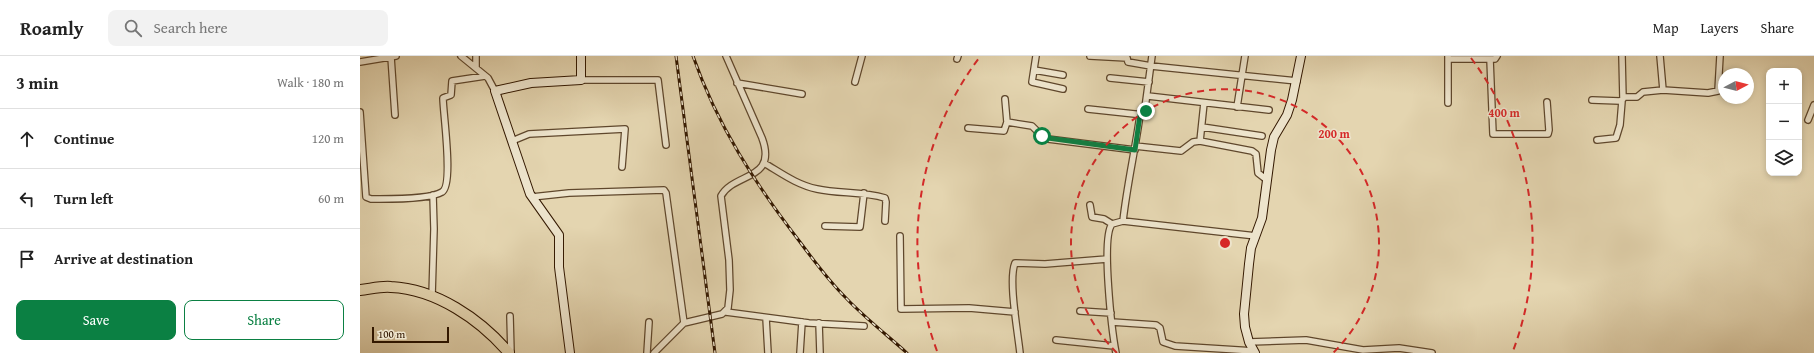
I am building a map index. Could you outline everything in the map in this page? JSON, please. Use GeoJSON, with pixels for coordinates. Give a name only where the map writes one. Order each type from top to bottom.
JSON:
{"type":"FeatureCollection","features":[{"type":"Feature","properties":{"kind":"highway"},"geometry":{"type":"LineString","coordinates":[[360,290],[390,287],[408,289],[432,296],[448,303],[484,328],[510,353]]}},
{"type":"Feature","properties":{"kind":"street"},"geometry":{"type":"LineString","coordinates":[[391,56],[395,114]]}},
{"type":"Feature","properties":{"kind":"street"},"geometry":{"type":"LineString","coordinates":[[360,62],[396,56]]}},
{"type":"Feature","properties":{"kind":"street"},"geometry":{"type":"LineString","coordinates":[[461,56],[492,82],[532,197],[559,235],[559,267],[570,353]]}},
{"type":"Feature","properties":{"kind":"street"},"geometry":{"type":"LineString","coordinates":[[476,56],[476,68]]}},
{"type":"Feature","properties":{"kind":"street"},"geometry":{"type":"LineString","coordinates":[[581,56],[581,80]]}},
{"type":"Feature","properties":{"kind":"street"},"geometry":{"type":"LineString","coordinates":[[726,56],[765,146],[766,154],[764,163],[750,175],[725,190],[721,196],[729,260],[730,302],[726,312]]}},
{"type":"Feature","properties":{"kind":"street"},"geometry":{"type":"LineString","coordinates":[[855,82],[862,56]]}},
{"type":"Feature","properties":{"kind":"street"},"geometry":{"type":"LineString","coordinates":[[1036,56],[1032,82],[1063,89]]}},
{"type":"Feature","properties":{"kind":"street"},"geometry":{"type":"LineString","coordinates":[[1090,56],[1127,58],[1128,62],[1151,66],[1297,81]]}},
{"type":"Feature","properties":{"kind":"street"},"geometry":{"type":"LineString","coordinates":[[1088,109],[1140,115],[1145,113],[1152,56]]}},
{"type":"Feature","properties":{"kind":"street"},"geometry":{"type":"LineString","coordinates":[[1237,106],[1245,56]]}},
{"type":"Feature","properties":{"kind":"street"},"geometry":{"type":"LineString","coordinates":[[1254,352],[1244,327],[1244,301],[1251,248],[1262,218],[1274,138],[1287,115],[1297,81],[1301,56]]}},
{"type":"Feature","properties":{"kind":"street"},"geometry":{"type":"LineString","coordinates":[[1448,103],[1448,58],[1490,59],[1498,56]]}},
{"type":"Feature","properties":{"kind":"street"},"geometry":{"type":"LineString","coordinates":[[1597,140],[1616,138],[1620,125],[1623,99],[1622,56]]}},
{"type":"Feature","properties":{"kind":"street"},"geometry":{"type":"LineString","coordinates":[[1660,56],[1663,90]]}},
{"type":"Feature","properties":{"kind":"street"},"geometry":{"type":"LineString","coordinates":[[1592,100],[1623,99],[1636,96],[1643,92],[1663,90],[1718,92],[1720,56]]}},
{"type":"Feature","properties":{"kind":"street"},"geometry":{"type":"LineString","coordinates":[[1490,59],[1493,134],[1548,134],[1547,102]]}},
{"type":"Feature","properties":{"kind":"street"},"geometry":{"type":"LineString","coordinates":[[1034,70],[1063,75]]}},
{"type":"Feature","properties":{"kind":"street"},"geometry":{"type":"LineString","coordinates":[[360,112],[366,197],[371,199],[403,198],[443,192],[446,181],[447,146],[443,97],[451,95],[452,81],[485,76]]}},
{"type":"Feature","properties":{"kind":"street"},"geometry":{"type":"LineString","coordinates":[[1110,78],[1149,82]]}},
{"type":"Feature","properties":{"kind":"street"},"geometry":{"type":"LineString","coordinates":[[496,91],[531,83],[581,80],[658,80],[666,145]]}},
{"type":"Feature","properties":{"kind":"street"},"geometry":{"type":"LineString","coordinates":[[737,83],[802,94]]}},
{"type":"Feature","properties":{"kind":"street"},"geometry":{"type":"LineString","coordinates":[[1148,96],[1269,110]]}},
{"type":"Feature","properties":{"kind":"street"},"geometry":{"type":"LineString","coordinates":[[968,128],[1003,131],[1007,122],[1005,99]]}},
{"type":"Feature","properties":{"kind":"street"},"geometry":{"type":"LineString","coordinates":[[1200,141],[1204,103]]}},
{"type":"Feature","properties":{"kind":"street"},"geometry":{"type":"LineString","coordinates":[[1808,120],[1814,105]]}},
{"type":"Feature","properties":{"kind":"street"},"geometry":{"type":"LineString","coordinates":[[1123,221],[1127,182],[1135,148],[1140,115]]}},
{"type":"Feature","properties":{"kind":"street"},"geometry":{"type":"LineString","coordinates":[[1007,122],[1032,126],[1043,137],[1048,138],[1135,148],[1181,151],[1194,142],[1200,141],[1254,152],[1258,173],[1267,180]]}},
{"type":"Feature","properties":{"kind":"street"},"geometry":{"type":"LineString","coordinates":[[1202,127],[1262,136]]}},
{"type":"Feature","properties":{"kind":"street"},"geometry":{"type":"LineString","coordinates":[[512,141],[529,134],[625,129],[622,167]]}},
{"type":"Feature","properties":{"kind":"street"},"geometry":{"type":"LineString","coordinates":[[764,163],[804,186],[818,190],[864,193],[886,199],[885,221]]}},
{"type":"Feature","properties":{"kind":"street"},"geometry":{"type":"LineString","coordinates":[[532,197],[569,193],[664,190],[684,323]]}},
{"type":"Feature","properties":{"kind":"street"},"geometry":{"type":"LineString","coordinates":[[825,226],[860,227],[864,193]]}},
{"type":"Feature","properties":{"kind":"street"},"geometry":{"type":"LineString","coordinates":[[432,296],[434,229],[433,194]]}},
{"type":"Feature","properties":{"kind":"street"},"geometry":{"type":"LineString","coordinates":[[1090,205],[1092,217],[1104,219],[1112,224],[1123,221],[1256,236]]}},
{"type":"Feature","properties":{"kind":"street"},"geometry":{"type":"LineString","coordinates":[[1112,224],[1108,232],[1107,259],[1110,313],[1116,353]]}},
{"type":"Feature","properties":{"kind":"street"},"geometry":{"type":"LineString","coordinates":[[900,236],[900,310],[969,308],[1015,312]]}},
{"type":"Feature","properties":{"kind":"street"},"geometry":{"type":"LineString","coordinates":[[1020,353],[1015,312],[1013,276],[1016,263],[1045,264],[1107,259]]}},
{"type":"Feature","properties":{"kind":"street"},"geometry":{"type":"LineString","coordinates":[[1080,310],[1110,313]]}},
{"type":"Feature","properties":{"kind":"street"},"geometry":{"type":"LineString","coordinates":[[654,353],[684,323],[717,316],[726,312],[802,322],[864,326]]}},
{"type":"Feature","properties":{"kind":"street"},"geometry":{"type":"LineString","coordinates":[[510,316],[510,353]]}},
{"type":"Feature","properties":{"kind":"street"},"geometry":{"type":"LineString","coordinates":[[766,318],[768,353]]}},
{"type":"Feature","properties":{"kind":"street"},"geometry":{"type":"LineString","coordinates":[[647,353],[649,322]]}},
{"type":"Feature","properties":{"kind":"street"},"geometry":{"type":"LineString","coordinates":[[800,353],[802,322]]}},
{"type":"Feature","properties":{"kind":"street"},"geometry":{"type":"LineString","coordinates":[[1112,322],[1156,325],[1160,328],[1163,342],[1170,344],[1254,352]]}},
{"type":"Feature","properties":{"kind":"street"},"geometry":{"type":"LineString","coordinates":[[819,323],[820,353]]}},
{"type":"Feature","properties":{"kind":"street"},"geometry":{"type":"LineString","coordinates":[[1056,340],[1114,346]]}},
{"type":"Feature","properties":{"kind":"street"},"geometry":{"type":"LineString","coordinates":[[1249,342],[1306,340],[1363,350],[1398,348],[1432,353]]}},
{"type":"Feature","properties":{"kind":"railway"},"geometry":{"type":"LineString","coordinates":[[676,56],[715,353]]}},
{"type":"Feature","properties":{"kind":"railway"},"geometry":{"type":"LineString","coordinates":[[693,56],[726,130],[739,154],[768,199],[828,278],[861,312],[907,353]]}},
{"type":"Feature","properties":{"kind":"route"},"geometry":{"type":"LineString","coordinates":[[1042,136],[1045,138],[1135,150],[1140,115],[1144,115],[1146,111]]}}]}
